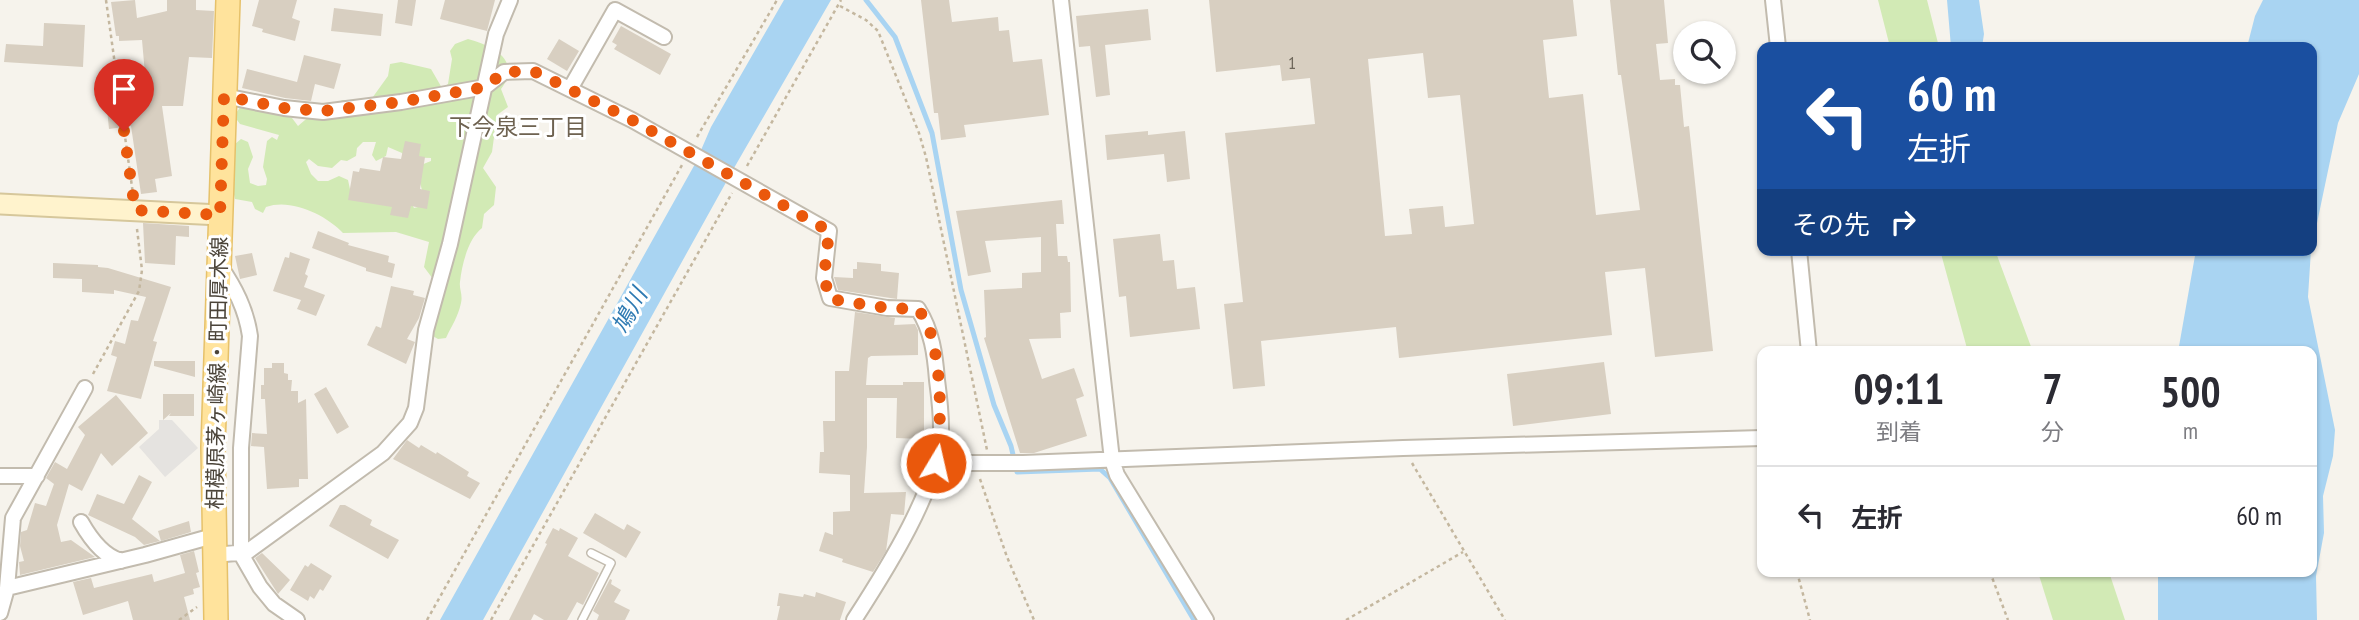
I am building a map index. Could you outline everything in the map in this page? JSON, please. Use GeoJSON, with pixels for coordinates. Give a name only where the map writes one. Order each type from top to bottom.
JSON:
{"type":"FeatureCollection","features":[{"type":"Feature","properties":{"kind":"main road","name":"相模原茅ヶ崎線・町田厚木線"},"geometry":{"type":"LineString","coordinates":[[207,612],[214,545],[213,447],[228,0]]}},
{"type":"Feature","properties":{"kind":"street"},"geometry":{"type":"LineString","coordinates":[[7,588],[121,561],[214,545],[241,554],[247,552],[383,453],[410,423],[416,408],[426,330],[450,244],[496,34],[510,0]]}},
{"type":"Feature","properties":{"kind":"street"},"geometry":{"type":"LineString","coordinates":[[1061,0],[1112,460],[1117,475],[1206,620]]}},
{"type":"Feature","properties":{"kind":"street"},"geometry":{"type":"LineString","coordinates":[[1773,0],[1777,42]]}},
{"type":"Feature","properties":{"kind":"street"},"geometry":{"type":"LineString","coordinates":[[570,89],[618,5],[664,37]]}},
{"type":"Feature","properties":{"kind":"street"},"geometry":{"type":"LineString","coordinates":[[224,96],[284,108],[323,111],[401,102],[485,87],[504,72],[533,71],[632,120],[829,231],[824,278],[830,299],[887,308],[918,309],[929,326],[937,371],[941,429],[936,463],[906,534],[854,620]]}},
{"type":"Feature","properties":{"kind":"street"},"geometry":{"type":"LineString","coordinates":[[0,204],[220,215]]}},
{"type":"Feature","properties":{"kind":"street"},"geometry":{"type":"LineString","coordinates":[[1799,256],[1808,346]]}},
{"type":"Feature","properties":{"kind":"street"},"geometry":{"type":"LineString","coordinates":[[219,263],[236,290],[248,322],[250,336],[241,448],[241,554],[260,587],[274,604],[297,620]]}},
{"type":"Feature","properties":{"kind":"street"},"geometry":{"type":"LineString","coordinates":[[0,613],[7,588],[13,518],[85,388]]}},
{"type":"Feature","properties":{"kind":"street"},"geometry":{"type":"LineString","coordinates":[[936,463],[1023,463],[1403,448],[1757,438]]}},
{"type":"Feature","properties":{"kind":"street"},"geometry":{"type":"LineString","coordinates":[[0,476],[37,476]]}},
{"type":"Feature","properties":{"kind":"street"},"geometry":{"type":"LineString","coordinates":[[81,522],[103,550],[121,561]]}},
{"type":"Feature","properties":{"kind":"lane"},"geometry":{"type":"LineString","coordinates":[[582,620],[611,563],[591,552]]}},
{"type":"Feature","properties":{"kind":"path"},"geometry":{"type":"LineString","coordinates":[[85,388],[139,291],[142,270],[106,0]]}},
{"type":"Feature","properties":{"kind":"path"},"geometry":{"type":"LineString","coordinates":[[427,620],[777,0]]}},
{"type":"Feature","properties":{"kind":"path"},"geometry":{"type":"LineString","coordinates":[[491,620],[736,179],[841,0]]}},
{"type":"Feature","properties":{"kind":"path"},"geometry":{"type":"LineString","coordinates":[[838,5],[866,20],[878,31],[919,133],[995,463]]}},
{"type":"Feature","properties":{"kind":"path"},"geometry":{"type":"LineString","coordinates":[[1403,448],[1505,620]]}},
{"type":"Feature","properties":{"kind":"path"},"geometry":{"type":"LineString","coordinates":[[974,463],[1007,557],[1034,620]]}},
{"type":"Feature","properties":{"kind":"path"},"geometry":{"type":"LineString","coordinates":[[1346,620],[1463,552]]}},
{"type":"Feature","properties":{"kind":"path"},"geometry":{"type":"LineString","coordinates":[[1798,577],[1810,620]]}},
{"type":"Feature","properties":{"kind":"path"},"geometry":{"type":"LineString","coordinates":[[1992,577],[2008,620]]}},
{"type":"Feature","properties":{"kind":"path"},"geometry":{"type":"LineString","coordinates":[[178,620],[207,612]]}},
{"type":"Feature","properties":{"kind":"green space"},"geometry":{"type":"Polygon","coordinates":[[[1878,0],[1927,0],[1938,42],[1889,42],[1878,0]]]}},
{"type":"Feature","properties":{"kind":"green space"},"geometry":{"type":"Polygon","coordinates":[[[468,39],[486,45],[501,55],[508,70],[507,79],[501,89],[508,107],[497,115],[492,152],[483,168],[496,187],[494,205],[484,214],[482,228],[466,252],[457,317],[446,338],[438,339],[431,335],[433,279],[424,267],[429,242],[396,232],[343,233],[318,214],[308,210],[276,205],[266,207],[263,213],[255,209],[252,202],[235,199],[235,144],[241,139],[248,142],[253,157],[248,169],[250,183],[266,185],[263,167],[267,141],[272,137],[277,140],[279,135],[240,124],[234,116],[241,106],[284,115],[292,118],[298,126],[319,108],[343,100],[370,101],[388,76],[390,64],[401,62],[431,69],[442,88],[448,84],[452,59],[450,51],[455,44],[468,39]],[[363,142],[357,148],[356,156],[347,161],[341,160],[332,168],[318,166],[309,159],[306,162],[311,174],[318,181],[328,181],[339,176],[348,180],[351,194],[411,203],[414,208],[418,207],[423,194],[416,167],[431,161],[431,158],[405,157],[388,147],[386,156],[376,161],[372,155],[376,142],[363,142]]]}},
{"type":"Feature","properties":{"kind":"green space"},"geometry":{"type":"Polygon","coordinates":[[[1942,256],[1997,256],[2031,346],[1966,346],[1942,256]]]}},
{"type":"Feature","properties":{"kind":"green space"},"geometry":{"type":"Polygon","coordinates":[[[2040,577],[2111,577],[2125,620],[2053,620],[2040,577]]]}},
{"type":"Feature","properties":{"kind":"shaded area"},"geometry":{"type":"Polygon","coordinates":[[[159,420],[172,420],[198,448],[165,477],[139,447],[159,429],[159,420]]]}},
{"type":"Feature","properties":{"kind":"water","name":"鳩川"},"geometry":{"type":"Polygon","coordinates":[[[784,0],[831,0],[734,168],[483,620],[440,620],[695,164],[711,127],[784,0]]]}},
{"type":"Feature","properties":{"kind":"water"},"geometry":{"type":"Polygon","coordinates":[[[1947,0],[1979,0],[1983,42],[1951,42],[1947,0]]]}},
{"type":"Feature","properties":{"kind":"water"},"geometry":{"type":"Polygon","coordinates":[[[2263,0],[2359,0],[2359,74],[2338,123],[2317,223],[2317,42],[2248,42],[2255,16],[2263,0]]]}},
{"type":"Feature","properties":{"kind":"water"},"geometry":{"type":"Polygon","coordinates":[[[2195,256],[2311,256],[2308,297],[2335,430],[2333,456],[2323,496],[2324,533],[2317,571],[2317,346],[2179,346],[2195,256]]]}},
{"type":"Feature","properties":{"kind":"water"},"geometry":{"type":"Polygon","coordinates":[[[2158,577],[2316,577],[2317,620],[2158,620],[2158,577]]]}},
{"type":"Feature","properties":{"kind":"building"},"geometry":{"type":"Polygon","coordinates":[[[135,0],[137,18],[167,11],[167,0],[196,0],[196,10],[214,11],[212,58],[189,57],[183,106],[162,106],[172,176],[155,179],[157,192],[141,194],[131,126],[109,129],[105,89],[128,86],[128,78],[139,78],[139,74],[145,74],[142,40],[119,41],[111,2],[135,0]]]}},
{"type":"Feature","properties":{"kind":"building"},"geometry":{"type":"Polygon","coordinates":[[[259,0],[297,0],[292,18],[300,21],[295,41],[262,32],[263,29],[252,26],[259,0]]]}},
{"type":"Feature","properties":{"kind":"building"},"geometry":{"type":"Polygon","coordinates":[[[398,0],[416,0],[412,26],[395,23],[398,0]]]}},
{"type":"Feature","properties":{"kind":"building"},"geometry":{"type":"Polygon","coordinates":[[[445,0],[495,0],[487,31],[440,19],[445,0]]]}},
{"type":"Feature","properties":{"kind":"building"},"geometry":{"type":"Polygon","coordinates":[[[921,0],[949,0],[952,22],[998,17],[999,31],[1009,30],[1013,62],[1042,59],[1049,115],[964,125],[966,137],[941,140],[938,113],[934,113],[921,0]]]}},
{"type":"Feature","properties":{"kind":"building"},"geometry":{"type":"Polygon","coordinates":[[[1209,0],[1573,0],[1577,36],[1543,40],[1549,98],[1583,94],[1596,215],[1640,210],[1621,75],[1618,75],[1610,0],[1664,0],[1668,43],[1656,44],[1660,80],[1673,79],[1673,84],[1680,85],[1684,127],[1689,126],[1713,351],[1655,357],[1645,268],[1605,272],[1612,335],[1399,358],[1396,327],[1261,341],[1265,386],[1233,389],[1224,304],[1243,302],[1225,133],[1315,124],[1310,78],[1282,81],[1280,65],[1216,72],[1209,0]],[[1423,53],[1368,59],[1385,236],[1412,234],[1409,209],[1443,206],[1445,227],[1474,224],[1460,95],[1428,98],[1423,53]]]}},
{"type":"Feature","properties":{"kind":"building"},"geometry":{"type":"Polygon","coordinates":[[[334,8],[383,14],[381,36],[331,31],[334,8]]]}},
{"type":"Feature","properties":{"kind":"building"},"geometry":{"type":"Polygon","coordinates":[[[1148,9],[1151,40],[1105,45],[1110,95],[1096,97],[1090,46],[1079,47],[1076,16],[1148,9]]]}},
{"type":"Feature","properties":{"kind":"building"},"geometry":{"type":"Polygon","coordinates":[[[44,23],[85,25],[83,67],[4,62],[6,44],[43,46],[44,23]]]}},
{"type":"Feature","properties":{"kind":"building"},"geometry":{"type":"Polygon","coordinates":[[[621,26],[671,54],[660,75],[614,49],[617,45],[612,42],[621,26]]]}},
{"type":"Feature","properties":{"kind":"building"},"geometry":{"type":"Polygon","coordinates":[[[559,39],[579,51],[567,71],[547,59],[559,39]]]}},
{"type":"Feature","properties":{"kind":"building"},"geometry":{"type":"Polygon","coordinates":[[[304,55],[341,64],[334,89],[315,84],[311,101],[242,88],[247,69],[297,82],[304,55]]]}},
{"type":"Feature","properties":{"kind":"building"},"geometry":{"type":"Polygon","coordinates":[[[1148,131],[1148,135],[1185,131],[1190,179],[1167,182],[1164,154],[1107,160],[1105,135],[1148,131]]]}},
{"type":"Feature","properties":{"kind":"building"},"geometry":{"type":"Polygon","coordinates":[[[405,141],[421,144],[419,156],[425,157],[420,189],[430,191],[427,209],[411,206],[408,218],[390,215],[392,207],[348,200],[353,171],[359,172],[360,168],[380,171],[383,157],[401,159],[405,141]]]}},
{"type":"Feature","properties":{"kind":"building"},"geometry":{"type":"Polygon","coordinates":[[[1062,200],[1064,224],[1056,224],[1058,256],[1067,256],[1070,262],[1071,312],[1060,313],[1061,338],[1029,339],[1042,379],[1074,368],[1084,396],[1076,399],[1087,436],[1034,453],[1020,453],[984,338],[984,290],[1022,288],[1022,273],[1041,272],[1041,237],[985,241],[991,272],[968,276],[956,211],[1062,200]]]}},
{"type":"Feature","properties":{"kind":"building"},"geometry":{"type":"Polygon","coordinates":[[[143,223],[189,226],[189,237],[176,236],[175,265],[145,263],[143,223]]]}},
{"type":"Feature","properties":{"kind":"building"},"geometry":{"type":"Polygon","coordinates":[[[318,231],[349,243],[348,245],[389,256],[388,262],[395,264],[392,278],[366,271],[366,268],[312,248],[318,231]]]}},
{"type":"Feature","properties":{"kind":"building"},"geometry":{"type":"Polygon","coordinates":[[[1160,234],[1163,261],[1174,260],[1177,289],[1195,287],[1200,329],[1130,337],[1126,296],[1119,297],[1113,239],[1160,234]]]}},
{"type":"Feature","properties":{"kind":"building"},"geometry":{"type":"Polygon","coordinates":[[[290,252],[310,259],[304,287],[325,295],[316,316],[297,309],[301,300],[273,291],[285,257],[289,258],[290,252]]]}},
{"type":"Feature","properties":{"kind":"building"},"geometry":{"type":"Polygon","coordinates":[[[252,253],[257,275],[240,279],[235,256],[252,253]]]}},
{"type":"Feature","properties":{"kind":"building"},"geometry":{"type":"Polygon","coordinates":[[[857,262],[881,264],[881,271],[899,273],[897,299],[838,290],[834,277],[853,278],[853,269],[857,269],[857,262]]]}},
{"type":"Feature","properties":{"kind":"building"},"geometry":{"type":"Polygon","coordinates":[[[53,263],[98,265],[171,287],[153,341],[157,342],[141,399],[107,391],[117,357],[111,355],[115,341],[125,344],[131,320],[138,321],[146,297],[114,290],[114,294],[82,292],[82,279],[53,278],[53,263]]]}},
{"type":"Feature","properties":{"kind":"building"},"geometry":{"type":"Polygon","coordinates":[[[391,286],[414,291],[413,295],[425,298],[419,318],[407,339],[415,342],[406,364],[367,345],[376,326],[381,328],[391,286]]]}},
{"type":"Feature","properties":{"kind":"building"},"geometry":{"type":"Polygon","coordinates":[[[855,312],[895,318],[894,325],[915,324],[918,330],[918,355],[871,356],[868,358],[866,385],[924,382],[924,434],[921,434],[921,439],[896,438],[897,398],[867,398],[864,493],[906,492],[904,515],[891,514],[886,551],[873,572],[819,551],[825,532],[833,535],[833,512],[850,511],[850,475],[819,473],[820,452],[824,452],[823,421],[835,421],[835,371],[849,371],[855,312]]]}},
{"type":"Feature","properties":{"kind":"building"},"geometry":{"type":"Polygon","coordinates":[[[154,361],[195,361],[195,377],[154,366],[154,361]]]}},
{"type":"Feature","properties":{"kind":"building"},"geometry":{"type":"Polygon","coordinates":[[[1604,362],[1611,414],[1513,426],[1507,374],[1604,362]]]}},
{"type":"Feature","properties":{"kind":"building"},"geometry":{"type":"Polygon","coordinates":[[[272,363],[284,363],[284,373],[288,374],[288,380],[292,380],[291,391],[298,391],[298,403],[306,399],[308,479],[299,479],[299,487],[267,489],[264,447],[251,446],[252,433],[267,434],[265,399],[261,399],[261,385],[264,385],[264,368],[272,368],[272,363]]]}},
{"type":"Feature","properties":{"kind":"building"},"geometry":{"type":"Polygon","coordinates":[[[326,387],[349,427],[337,434],[314,394],[326,387]]]}},
{"type":"Feature","properties":{"kind":"building"},"geometry":{"type":"Polygon","coordinates":[[[163,394],[194,394],[194,416],[169,416],[171,413],[163,420],[163,394]]]}},
{"type":"Feature","properties":{"kind":"building"},"geometry":{"type":"Polygon","coordinates":[[[116,395],[148,433],[112,466],[101,453],[82,491],[69,484],[57,525],[61,542],[71,540],[95,557],[20,575],[19,562],[24,561],[20,546],[21,532],[27,530],[35,503],[46,506],[54,484],[46,478],[55,462],[67,469],[85,435],[78,427],[116,395]]]}},
{"type":"Feature","properties":{"kind":"building"},"geometry":{"type":"Polygon","coordinates":[[[407,440],[419,448],[421,445],[436,454],[437,452],[469,472],[467,476],[480,483],[470,499],[393,459],[407,440]]]}},
{"type":"Feature","properties":{"kind":"building"},"geometry":{"type":"Polygon","coordinates":[[[139,475],[152,482],[132,519],[160,541],[144,545],[135,537],[88,515],[97,494],[124,504],[139,475]]]}},
{"type":"Feature","properties":{"kind":"building"},"geometry":{"type":"Polygon","coordinates":[[[340,505],[345,505],[372,520],[370,525],[399,540],[388,559],[329,526],[340,505]]]}},
{"type":"Feature","properties":{"kind":"building"},"geometry":{"type":"Polygon","coordinates":[[[595,513],[624,530],[627,524],[641,532],[626,558],[583,533],[595,513]]]}},
{"type":"Feature","properties":{"kind":"building"},"geometry":{"type":"Polygon","coordinates":[[[189,521],[191,532],[161,541],[158,531],[189,521]]]}},
{"type":"Feature","properties":{"kind":"building"},"geometry":{"type":"Polygon","coordinates":[[[553,528],[559,531],[560,528],[578,538],[568,556],[599,573],[583,605],[577,602],[567,620],[544,620],[534,614],[531,620],[509,620],[547,544],[545,543],[553,528]]]}},
{"type":"Feature","properties":{"kind":"building"},"geometry":{"type":"Polygon","coordinates":[[[194,551],[200,587],[193,589],[194,594],[184,597],[190,620],[133,620],[128,601],[83,615],[73,582],[91,578],[94,588],[152,574],[154,582],[185,573],[180,555],[194,551]]]}},
{"type":"Feature","properties":{"kind":"building"},"geometry":{"type":"Polygon","coordinates":[[[262,553],[290,580],[278,594],[255,558],[262,553]]]}},
{"type":"Feature","properties":{"kind":"building"},"geometry":{"type":"Polygon","coordinates":[[[311,563],[332,576],[323,591],[320,589],[314,599],[310,596],[308,601],[290,590],[305,565],[308,567],[311,563]]]}},
{"type":"Feature","properties":{"kind":"building"},"geometry":{"type":"Polygon","coordinates":[[[610,579],[611,584],[621,590],[614,602],[630,610],[625,620],[597,620],[599,615],[593,611],[610,579]]]}},
{"type":"Feature","properties":{"kind":"building"},"geometry":{"type":"Polygon","coordinates":[[[816,592],[846,602],[840,620],[777,620],[779,593],[815,597],[816,592]]]}},
{"type":"Feature","properties":{"kind":"waterway"},"geometry":{"type":"LineString","coordinates":[[866,0],[895,37],[932,133],[961,290],[994,405],[1011,446],[1017,472],[1100,469],[1110,478],[1194,620]]}},
{"type":"Feature","properties":{"kind":"district","name":"下今泉三丁目"},"geometry":{"type":"Point","coordinates":[518,126]}},
{"type":"Feature","properties":{"kind":"route"},"geometry":{"type":"LineString","coordinates":[[124,131],[135,210],[220,215],[224,96],[284,108],[323,111],[401,102],[485,87],[504,72],[533,71],[632,120],[829,231],[824,278],[830,299],[887,308],[918,309],[929,326],[937,371],[941,429],[936,463]]}}]}
